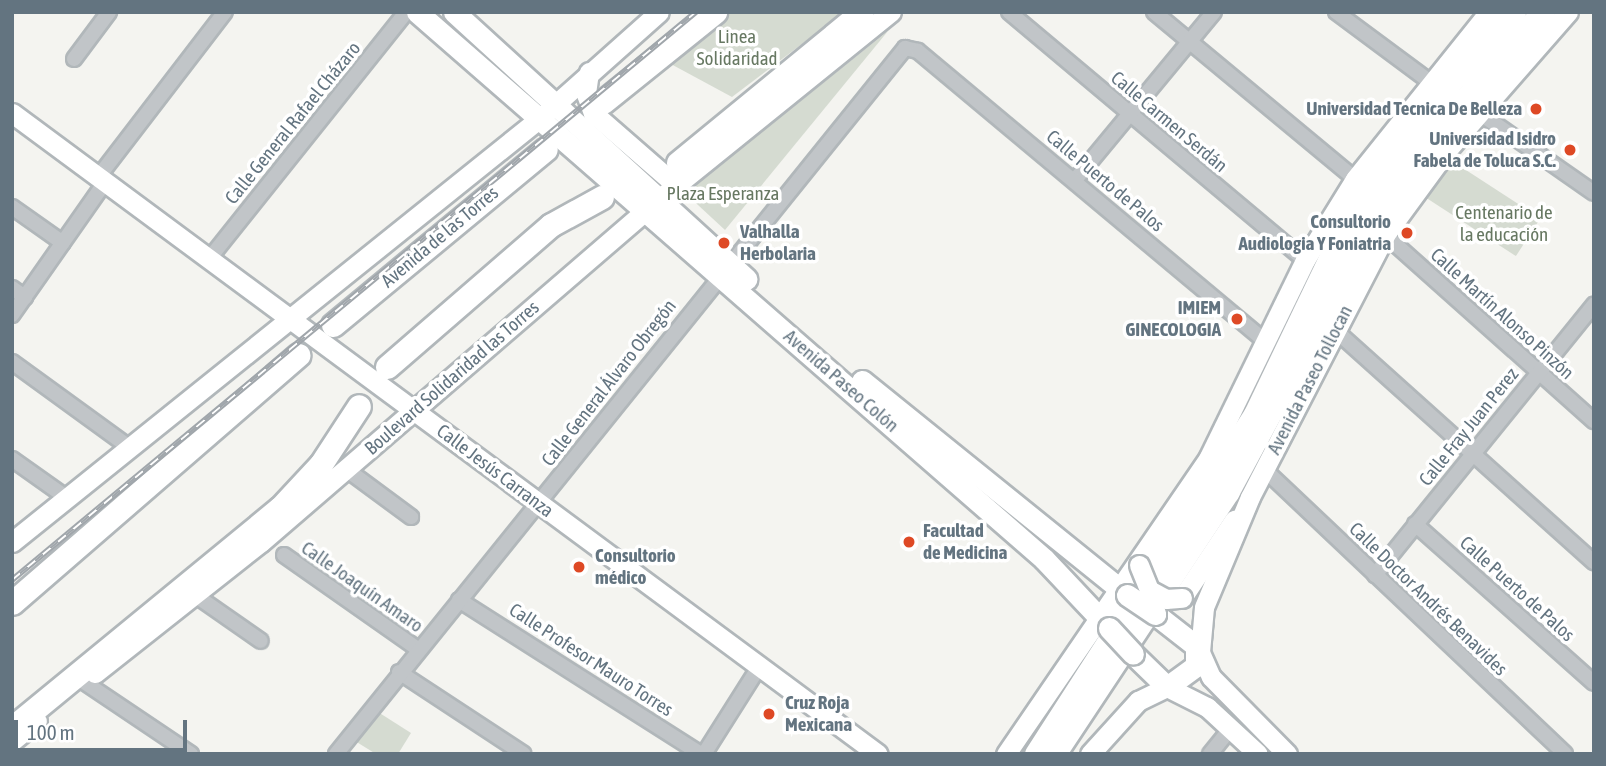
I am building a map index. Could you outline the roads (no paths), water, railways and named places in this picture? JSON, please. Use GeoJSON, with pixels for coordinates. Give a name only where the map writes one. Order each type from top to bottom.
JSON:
{"type":"FeatureCollection","features":[{"type":"Feature","properties":{"kind":"highway"},"geometry":{"type":"LineString","coordinates":[[603,102],[715,12]]}},
{"type":"Feature","properties":{"kind":"highway","name":"Boulevard Solidaridad las Torres"},"geometry":{"type":"LineString","coordinates":[[677,175],[862,12]]}},
{"type":"Feature","properties":{"kind":"highway","name":"Avenida Paseo Tollocan"},"geometry":{"type":"LineString","coordinates":[[1035,754],[1255,414],[1334,250],[1373,187],[1445,88],[1514,12]]}},
{"type":"Feature","properties":{"kind":"highway","name":"Avenida Paseo Tollocan"},"geometry":{"type":"LineString","coordinates":[[1054,754],[1228,491],[1380,210],[1449,117],[1543,12]]}},
{"type":"Feature","properties":{"kind":"highway","name":"Avenida de las Torres"},"geometry":{"type":"LineString","coordinates":[[333,325],[546,149]]}},
{"type":"Feature","properties":{"kind":"highway"},"geometry":{"type":"LineString","coordinates":[[387,367],[551,225],[602,197]]}},
{"type":"Feature","properties":{"kind":"highway"},"geometry":{"type":"LineString","coordinates":[[12,603],[298,355]]}},
{"type":"Feature","properties":{"kind":"highway","name":"Boulevard Solidaridad las Torres"},"geometry":{"type":"LineString","coordinates":[[12,728],[280,508],[321,464],[359,405]]}},
{"type":"Feature","properties":{"kind":"main road","name":"Avenida Paseo Colón"},"geometry":{"type":"LineString","coordinates":[[417,12],[548,111]]}},
{"type":"Feature","properties":{"kind":"main road","name":"Avenida Paseo Colón"},"geometry":{"type":"LineString","coordinates":[[454,12],[548,111],[851,380],[1044,559],[1167,687],[1207,707],[1258,754]]}},
{"type":"Feature","properties":{"kind":"main road"},"geometry":{"type":"LineString","coordinates":[[12,542],[548,111],[659,12]]}},
{"type":"Feature","properties":{"kind":"main road","name":"Boulevard Solidaridad las Torres"},"geometry":{"type":"LineString","coordinates":[[12,741],[195,595],[346,469],[652,205],[677,175],[891,12]]}},
{"type":"Feature","properties":{"kind":"main road"},"geometry":{"type":"LineString","coordinates":[[1250,497],[1182,598],[1166,599],[1149,590],[1139,565],[1197,485],[1305,260],[1355,179],[1429,81],[1489,12]]}},
{"type":"Feature","properties":{"kind":"main road","name":"Avenida Paseo Tollocan"},"geometry":{"type":"LineString","coordinates":[[1200,652],[1204,607],[1250,497],[1385,235],[1478,112],[1568,12]]}},
{"type":"Feature","properties":{"kind":"main road"},"geometry":{"type":"LineString","coordinates":[[589,72],[586,94],[593,113],[677,175]]}},
{"type":"Feature","properties":{"kind":"main road","name":"Calle Jesús Carranza"},"geometry":{"type":"LineString","coordinates":[[12,113],[538,505],[878,754]]}},
{"type":"Feature","properties":{"kind":"main road","name":"Avenida Paseo Colón"},"geometry":{"type":"LineString","coordinates":[[851,380],[1155,614],[1200,652],[1217,686],[1287,754]]}},
{"type":"Feature","properties":{"kind":"main road"},"geometry":{"type":"LineString","coordinates":[[1006,754],[1103,623],[1209,457]]}},
{"type":"Feature","properties":{"kind":"main road"},"geometry":{"type":"LineString","coordinates":[[1090,754],[1138,701],[1189,673],[1200,652]]}},
{"type":"Feature","properties":{"kind":"street"},"geometry":{"type":"LineString","coordinates":[[74,59],[109,12]]}},
{"type":"Feature","properties":{"kind":"street"},"geometry":{"type":"LineString","coordinates":[[12,315],[63,243],[103,179],[225,12]]}},
{"type":"Feature","properties":{"kind":"street","name":"Calle General Rafael Cházaro"},"geometry":{"type":"LineString","coordinates":[[209,259],[406,12]]}},
{"type":"Feature","properties":{"kind":"street","name":"Calle Carmen Serdán"},"geometry":{"type":"LineString","coordinates":[[1009,12],[1305,260]]}},
{"type":"Feature","properties":{"kind":"street"},"geometry":{"type":"LineString","coordinates":[[1154,12],[1355,179]]}},
{"type":"Feature","properties":{"kind":"street"},"geometry":{"type":"LineString","coordinates":[[1075,180],[1214,12]]}},
{"type":"Feature","properties":{"kind":"street"},"geometry":{"type":"LineString","coordinates":[[1336,12],[1429,81]]}},
{"type":"Feature","properties":{"kind":"street","name":"Calle General Álvaro Obregón"},"geometry":{"type":"LineString","coordinates":[[342,752],[399,672],[538,505],[890,60],[905,48],[918,51]]}},
{"type":"Feature","properties":{"kind":"street","name":"Calle Puerto de Palos"},"geometry":{"type":"LineString","coordinates":[[918,51],[1266,342]]}},
{"type":"Feature","properties":{"kind":"street"},"geometry":{"type":"LineString","coordinates":[[1478,112],[1594,193]]}},
{"type":"Feature","properties":{"kind":"street"},"geometry":{"type":"LineString","coordinates":[[12,208],[63,243]]}},
{"type":"Feature","properties":{"kind":"street","name":"Calle Martín Alonso Pinzón"},"geometry":{"type":"LineString","coordinates":[[1385,235],[1594,421]]}},
{"type":"Feature","properties":{"kind":"street"},"geometry":{"type":"LineString","coordinates":[[12,288],[25,297]]}},
{"type":"Feature","properties":{"kind":"street","name":"Calle Fray Juan Perez"},"geometry":{"type":"LineString","coordinates":[[1375,575],[1594,304]]}},
{"type":"Feature","properties":{"kind":"street"},"geometry":{"type":"LineString","coordinates":[[1335,330],[1471,455],[1594,562]]}},
{"type":"Feature","properties":{"kind":"street"},"geometry":{"type":"LineString","coordinates":[[12,362],[129,447]]}},
{"type":"Feature","properties":{"kind":"street"},"geometry":{"type":"LineString","coordinates":[[12,459],[66,498]]}},
{"type":"Feature","properties":{"kind":"street"},"geometry":{"type":"LineString","coordinates":[[346,469],[411,517]]}},
{"type":"Feature","properties":{"kind":"street","name":"Calle Doctor Andrés Benavides"},"geometry":{"type":"LineString","coordinates":[[1265,470],[1565,754]]}},
{"type":"Feature","properties":{"kind":"street","name":"Calle Puerto de Palos"},"geometry":{"type":"LineString","coordinates":[[1416,524],[1594,683]]}},
{"type":"Feature","properties":{"kind":"street","name":"Calle Joaquín Amaro"},"geometry":{"type":"LineString","coordinates":[[284,555],[419,650]]}},
{"type":"Feature","properties":{"kind":"street"},"geometry":{"type":"LineString","coordinates":[[195,595],[261,641]]}},
{"type":"Feature","properties":{"kind":"street","name":"Calle Profesor Mauro Torres"},"geometry":{"type":"LineString","coordinates":[[459,600],[702,754]]}},
{"type":"Feature","properties":{"kind":"street"},"geometry":{"type":"LineString","coordinates":[[702,754],[759,667]]}},
{"type":"Feature","properties":{"kind":"street"},"geometry":{"type":"LineString","coordinates":[[399,672],[524,754]]}},
{"type":"Feature","properties":{"kind":"street"},"geometry":{"type":"LineString","coordinates":[[84,682],[191,754]]}},
{"type":"Feature","properties":{"kind":"street"},"geometry":{"type":"LineString","coordinates":[[1210,754],[1230,729]]}},
{"type":"Feature","properties":{"kind":"railway"},"geometry":{"type":"LineString","coordinates":[[12,580],[696,12]]}},
{"type":"Feature","properties":{"kind":"place","name":"Universidad Tecnica De Belleza"},"geometry":{"type":"Point","coordinates":[1536,109]}},
{"type":"Feature","properties":{"kind":"place","name":"Universidad Isidro Fabela de Toluca S.C."},"geometry":{"type":"Point","coordinates":[1570,150]}},
{"type":"Feature","properties":{"kind":"place","name":"Consultorio Audiologia Y Foniatria"},"geometry":{"type":"Point","coordinates":[1407,233]}},
{"type":"Feature","properties":{"kind":"place","name":"Valhalla Herbolaria"},"geometry":{"type":"Point","coordinates":[724,243]}},
{"type":"Feature","properties":{"kind":"place","name":"IMIEM GINECOLOGIA"},"geometry":{"type":"Point","coordinates":[1237,319]}},
{"type":"Feature","properties":{"kind":"place","name":"Facultad de Medicina"},"geometry":{"type":"Point","coordinates":[909,542]}},
{"type":"Feature","properties":{"kind":"place","name":"Consultorio médico"},"geometry":{"type":"Point","coordinates":[579,567]}},
{"type":"Feature","properties":{"kind":"place","name":"Cruz Roja Mexicana"},"geometry":{"type":"Point","coordinates":[769,714]}},
{"type":"Feature","properties":{"kind":"park label","name":"Linea Solidaridad"},"geometry":{"type":"Point","coordinates":[737,48]}},
{"type":"Feature","properties":{"kind":"park label","name":"Plaza Esperanza"},"geometry":{"type":"Point","coordinates":[723,194]}},
{"type":"Feature","properties":{"kind":"park label","name":"Centenario de la educación"},"geometry":{"type":"Point","coordinates":[1504,224]}}]}
